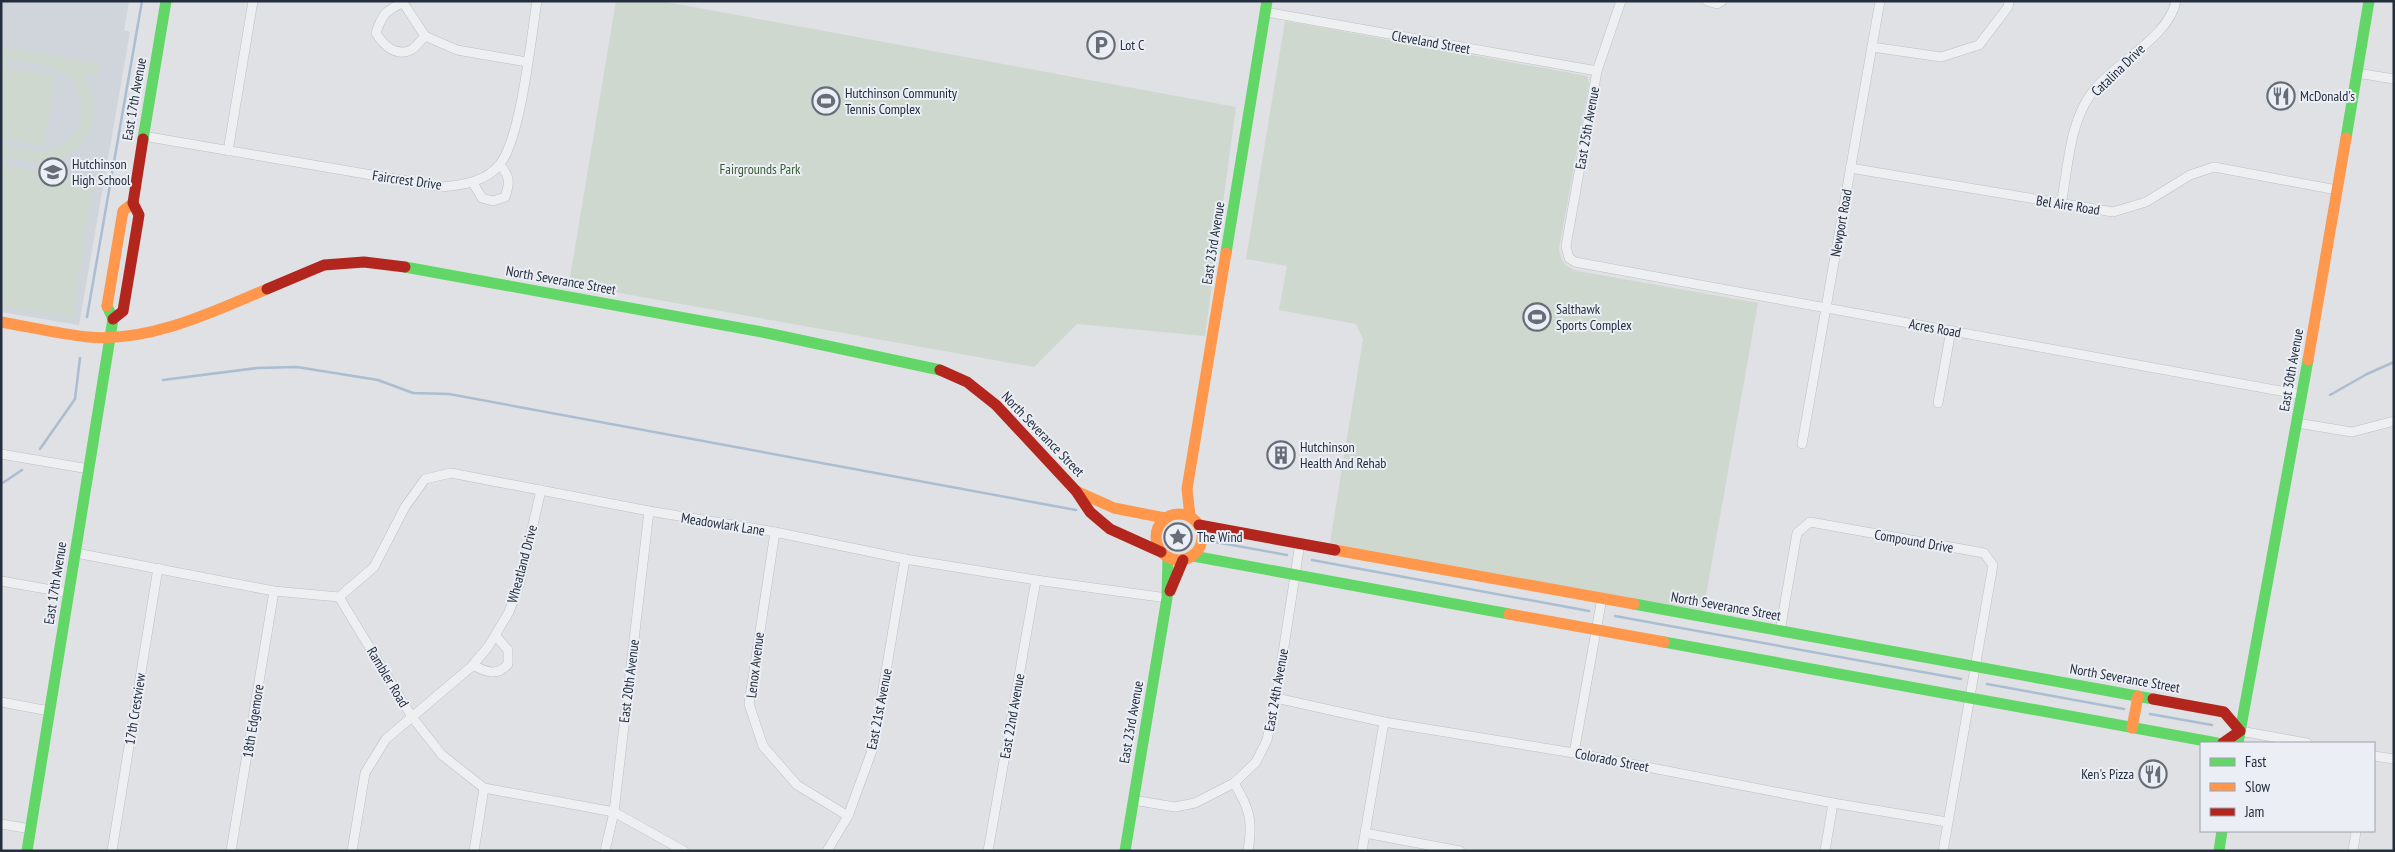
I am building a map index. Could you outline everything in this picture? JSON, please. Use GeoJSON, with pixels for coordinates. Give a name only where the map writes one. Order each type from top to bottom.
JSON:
{"type":"FeatureCollection","features":[{"type":"Feature","properties":{"kind":"street","name":"East 17th Avenue"},"geometry":{"type":"LineString","coordinates":[[27,851],[113,319],[107,308],[115,256],[123,211],[132,203],[166,1]]}},
{"type":"Feature","properties":{"kind":"street"},"geometry":{"type":"LineString","coordinates":[[228,150],[253,1]]}},
{"type":"Feature","properties":{"kind":"street","name":"Faircrest Drive"},"geometry":{"type":"LineString","coordinates":[[143,136],[442,187],[473,183],[500,164],[513,140],[537,1]]}},
{"type":"Feature","properties":{"kind":"street","name":"East 25th Avenue"},"geometry":{"type":"LineString","coordinates":[[1569,258],[1566,246],[1597,71],[1621,1]]}},
{"type":"Feature","properties":{"kind":"street"},"geometry":{"type":"LineString","coordinates":[[1707,1],[1717,4],[1722,1]]}},
{"type":"Feature","properties":{"kind":"street","name":"Newport Road"},"geometry":{"type":"LineString","coordinates":[[1802,444],[1880,1]]}},
{"type":"Feature","properties":{"kind":"street"},"geometry":{"type":"LineString","coordinates":[[1872,47],[1941,57],[1979,45],[2008,7],[2008,1]]}},
{"type":"Feature","properties":{"kind":"street","name":"Catalina Drive"},"geometry":{"type":"LineString","coordinates":[[2061,205],[2076,125],[2091,93],[2158,32],[2175,8],[2176,1]]}},
{"type":"Feature","properties":{"kind":"street","name":"East 30th Avenue"},"geometry":{"type":"LineString","coordinates":[[2238,742],[2302,395],[2369,1]]}},
{"type":"Feature","properties":{"kind":"street"},"geometry":{"type":"LineString","coordinates":[[425,36],[412,50],[400,52],[383,45],[376,33],[381,17],[402,2],[425,36],[458,50],[527,62]]}},
{"type":"Feature","properties":{"kind":"street","name":"Cleveland Street"},"geometry":{"type":"LineString","coordinates":[[1267,7],[1597,71]]}},
{"type":"Feature","properties":{"kind":"street","name":"East 23rd Avenue"},"geometry":{"type":"LineString","coordinates":[[1190,516],[1187,489],[1267,7]]}},
{"type":"Feature","properties":{"kind":"street"},"geometry":{"type":"LineString","coordinates":[[2358,73],[2394,79]]}},
{"type":"Feature","properties":{"kind":"street"},"geometry":{"type":"LineString","coordinates":[[473,183],[482,198],[493,201],[505,197],[510,183],[507,173],[500,164]]}},
{"type":"Feature","properties":{"kind":"street","name":"Bel Aire Road"},"geometry":{"type":"LineString","coordinates":[[1850,168],[2061,205],[2113,212],[2146,202],[2190,175],[2214,167],[2337,190]]}},
{"type":"Feature","properties":{"kind":"street","name":"East 17th Avenue"},"geometry":{"type":"LineString","coordinates":[[113,319],[123,312],[139,215],[132,203]]}},
{"type":"Feature","properties":{"kind":"street","name":"Acres Road"},"geometry":{"type":"LineString","coordinates":[[1569,258],[1575,262],[1597,267],[1826,310],[1951,330],[2302,395]]}},
{"type":"Feature","properties":{"kind":"street","name":"North Severance Street"},"geometry":{"type":"LineString","coordinates":[[1,322],[89,337],[139,334],[203,316],[324,265],[364,262],[389,264],[767,333],[936,368],[967,382],[996,405],[1076,491],[1090,512],[1110,530],[1164,555]]}},
{"type":"Feature","properties":{"kind":"street"},"geometry":{"type":"LineString","coordinates":[[1938,403],[1951,330]]}},
{"type":"Feature","properties":{"kind":"street"},"geometry":{"type":"LineString","coordinates":[[2297,423],[2352,432],[2394,421]]}},
{"type":"Feature","properties":{"kind":"street"},"geometry":{"type":"LineString","coordinates":[[1,454],[89,469]]}},
{"type":"Feature","properties":{"kind":"street","name":"Meadowlark Lane"},"geometry":{"type":"LineString","coordinates":[[339,597],[374,567],[405,507],[425,479],[451,473],[648,511],[775,532],[905,558],[1036,580],[1168,598]]}},
{"type":"Feature","properties":{"kind":"street","name":"East 23rd Avenue"},"geometry":{"type":"LineString","coordinates":[[1168,517],[1187,489]]}},
{"type":"Feature","properties":{"kind":"street","name":"Wheatland Drive"},"geometry":{"type":"LineString","coordinates":[[352,851],[365,773],[386,739],[473,665],[496,636],[509,612],[520,582],[541,490]]}},
{"type":"Feature","properties":{"kind":"street","name":"North Severance Street"},"geometry":{"type":"LineString","coordinates":[[1076,491],[1114,508],[1168,517]]}},
{"type":"Feature","properties":{"kind":"street","name":"East 20th Avenue"},"geometry":{"type":"LineString","coordinates":[[605,851],[614,812],[648,511]]}},
{"type":"Feature","properties":{"kind":"street"},"geometry":{"type":"LineString","coordinates":[[1188,558],[1198,551],[1202,538],[1199,524],[1190,516],[1180,514],[1168,517],[1161,523],[1156,534],[1158,547],[1164,555],[1295,574],[2212,742]]}},
{"type":"Feature","properties":{"kind":"street","name":"Compound Drive"},"geometry":{"type":"LineString","coordinates":[[1780,631],[1797,533],[1810,522],[1984,553],[1994,565],[1943,851]]}},
{"type":"Feature","properties":{"kind":"street","name":"North Severance Street"},"geometry":{"type":"LineString","coordinates":[[1199,524],[2224,712],[2240,731]]}},
{"type":"Feature","properties":{"kind":"street","name":"Lenox Avenue"},"geometry":{"type":"LineString","coordinates":[[775,532],[749,704],[763,746],[797,785],[848,816]]}},
{"type":"Feature","properties":{"kind":"street","name":"East 24th Avenue"},"geometry":{"type":"LineString","coordinates":[[1133,800],[1175,807],[1195,803],[1234,783],[1252,767],[1267,740],[1276,698],[1300,543]]}},
{"type":"Feature","properties":{"kind":"street"},"geometry":{"type":"LineString","coordinates":[[76,553],[274,591],[339,597]]}},
{"type":"Feature","properties":{"kind":"street","name":"East 23rd Avenue"},"geometry":{"type":"LineString","coordinates":[[1125,851],[1168,598],[1164,555]]}},
{"type":"Feature","properties":{"kind":"street","name":"East 21st Avenue"},"geometry":{"type":"LineString","coordinates":[[827,851],[848,816],[873,748],[905,558]]}},
{"type":"Feature","properties":{"kind":"street","name":"East 23rd Avenue"},"geometry":{"type":"LineString","coordinates":[[1168,598],[1188,558]]}},
{"type":"Feature","properties":{"kind":"street","name":"17th Crestview"},"geometry":{"type":"LineString","coordinates":[[112,851],[158,568]]}},
{"type":"Feature","properties":{"kind":"street","name":"East 22nd Avenue"},"geometry":{"type":"LineString","coordinates":[[988,851],[1036,580]]}},
{"type":"Feature","properties":{"kind":"street"},"geometry":{"type":"LineString","coordinates":[[1,581],[69,593]]}},
{"type":"Feature","properties":{"kind":"street","name":"18th Edgemore"},"geometry":{"type":"LineString","coordinates":[[232,851],[274,591]]}},
{"type":"Feature","properties":{"kind":"street","name":"Rambler Road"},"geometry":{"type":"LineString","coordinates":[[339,597],[412,716],[442,755],[484,788],[614,812],[684,851]]}},
{"type":"Feature","properties":{"kind":"street"},"geometry":{"type":"LineString","coordinates":[[1574,753],[1602,598]]}},
{"type":"Feature","properties":{"kind":"street"},"geometry":{"type":"LineString","coordinates":[[473,665],[493,673],[500,671],[508,664],[508,650],[496,636]]}},
{"type":"Feature","properties":{"kind":"street"},"geometry":{"type":"LineString","coordinates":[[2132,728],[2138,696]]}},
{"type":"Feature","properties":{"kind":"street","name":"Colorado Street"},"geometry":{"type":"LineString","coordinates":[[1276,698],[1384,722],[1574,753],[1833,803],[1947,822]]}},
{"type":"Feature","properties":{"kind":"street"},"geometry":{"type":"LineString","coordinates":[[1,702],[50,711]]}},
{"type":"Feature","properties":{"kind":"street"},"geometry":{"type":"LineString","coordinates":[[1362,851],[1384,722]]}},
{"type":"Feature","properties":{"kind":"street"},"geometry":{"type":"LineString","coordinates":[[2224,742],[2240,731],[2300,742]]}},
{"type":"Feature","properties":{"kind":"street"},"geometry":{"type":"LineString","coordinates":[[2375,756],[2394,759]]}},
{"type":"Feature","properties":{"kind":"street"},"geometry":{"type":"LineString","coordinates":[[1234,783],[1244,800],[1251,818],[1248,851]]}},
{"type":"Feature","properties":{"kind":"street"},"geometry":{"type":"LineString","coordinates":[[474,851],[484,788]]}},
{"type":"Feature","properties":{"kind":"street"},"geometry":{"type":"LineString","coordinates":[[1825,851],[1833,803]]}},
{"type":"Feature","properties":{"kind":"street"},"geometry":{"type":"LineString","coordinates":[[1,824],[31,829]]}},
{"type":"Feature","properties":{"kind":"street"},"geometry":{"type":"LineString","coordinates":[[2218,851],[2222,832]]}},
{"type":"Feature","properties":{"kind":"street"},"geometry":{"type":"LineString","coordinates":[[2353,851],[2356,832]]}},
{"type":"Feature","properties":{"kind":"street"},"geometry":{"type":"LineString","coordinates":[[1365,833],[1460,851]]}},
{"type":"Feature","properties":{"kind":"shaded area","name":"Hutchinson High School"},"geometry":{"type":"Polygon","coordinates":[[[1,1],[129,1],[124,30],[130,32],[79,325],[1,312],[1,1]]]}},
{"type":"Feature","properties":{"kind":"green space","name":"Fairgrounds Park"},"geometry":{"type":"Polygon","coordinates":[[[616,1],[661,1],[1236,107],[1205,336],[1077,324],[1034,367],[569,284],[616,1]]]}},
{"type":"Feature","properties":{"kind":"green space","name":"Salthawk Sports Complex"},"geometry":{"type":"Polygon","coordinates":[[[1285,21],[1587,76],[1589,84],[1559,249],[1565,263],[1570,268],[1578,271],[1758,303],[1703,612],[1330,543],[1363,339],[1356,324],[1279,310],[1287,266],[1246,259],[1285,21]]]}},
{"type":"Feature","properties":{"kind":"green space"},"geometry":{"type":"Polygon","coordinates":[[[1,47],[100,64],[98,75],[82,73],[89,85],[93,98],[94,112],[92,125],[87,137],[79,148],[69,156],[55,161],[42,162],[28,162],[1,157],[1,145],[26,150],[45,151],[64,144],[79,125],[82,113],[81,100],[77,89],[69,78],[58,70],[45,65],[1,59],[1,47]]]}},
{"type":"Feature","properties":{"kind":"green space"},"geometry":{"type":"Polygon","coordinates":[[[1,67],[56,76],[44,146],[1,138],[1,67]]]}},
{"type":"Feature","properties":{"kind":"green space"},"geometry":{"type":"Polygon","coordinates":[[[1,165],[94,180],[72,318],[1,306],[1,165]]]}},
{"type":"Feature","properties":{"kind":"waterway"},"geometry":{"type":"LineString","coordinates":[[87,317],[142,1]]}},
{"type":"Feature","properties":{"kind":"waterway"},"geometry":{"type":"LineString","coordinates":[[40,449],[75,399],[80,358]]}},
{"type":"Feature","properties":{"kind":"waterway"},"geometry":{"type":"LineString","coordinates":[[2330,395],[2367,374],[2394,362]]}},
{"type":"Feature","properties":{"kind":"waterway"},"geometry":{"type":"LineString","coordinates":[[163,380],[257,368],[297,367],[378,380],[413,393],[449,394],[1076,510]]}},
{"type":"Feature","properties":{"kind":"waterway"},"geometry":{"type":"LineString","coordinates":[[1,484],[22,470]]}},
{"type":"Feature","properties":{"kind":"waterway"},"geometry":{"type":"LineString","coordinates":[[1215,542],[1287,555]]}},
{"type":"Feature","properties":{"kind":"waterway"},"geometry":{"type":"LineString","coordinates":[[1312,560],[1589,611]]}},
{"type":"Feature","properties":{"kind":"waterway"},"geometry":{"type":"LineString","coordinates":[[1615,616],[1961,679]]}},
{"type":"Feature","properties":{"kind":"waterway"},"geometry":{"type":"LineString","coordinates":[[1987,684],[2124,709]]}},
{"type":"Feature","properties":{"kind":"waterway"},"geometry":{"type":"LineString","coordinates":[[2150,714],[2212,725]]}},
{"type":"Feature","properties":{"kind":"traffic: fast"},"geometry":{"type":"LineString","coordinates":[[143,139],[166,1]]}},
{"type":"Feature","properties":{"kind":"traffic: fast"},"geometry":{"type":"LineString","coordinates":[[1226,253],[1267,1]]}},
{"type":"Feature","properties":{"kind":"traffic: fast"},"geometry":{"type":"LineString","coordinates":[[2346,138],[2369,1]]}},
{"type":"Feature","properties":{"kind":"traffic: fast"},"geometry":{"type":"LineString","coordinates":[[405,267],[767,333],[940,370]]}},
{"type":"Feature","properties":{"kind":"traffic: fast"},"geometry":{"type":"LineString","coordinates":[[27,851],[113,319],[107,306]]}},
{"type":"Feature","properties":{"kind":"traffic: fast"},"geometry":{"type":"LineString","coordinates":[[2238,742],[2308,360]]}},
{"type":"Feature","properties":{"kind":"traffic: fast"},"geometry":{"type":"LineString","coordinates":[[1193,556],[1509,614]]}},
{"type":"Feature","properties":{"kind":"traffic: fast"},"geometry":{"type":"LineString","coordinates":[[1125,851],[1167,598],[1168,557]]}},
{"type":"Feature","properties":{"kind":"traffic: fast"},"geometry":{"type":"LineString","coordinates":[[1634,604],[2153,699]]}},
{"type":"Feature","properties":{"kind":"traffic: fast"},"geometry":{"type":"LineString","coordinates":[[1664,642],[2212,742]]}},
{"type":"Feature","properties":{"kind":"traffic: fast"},"geometry":{"type":"LineString","coordinates":[[2219,851],[2222,832]]}},
{"type":"Feature","properties":{"kind":"traffic: slow"},"geometry":{"type":"LineString","coordinates":[[2308,360],[2346,138]]}},
{"type":"Feature","properties":{"kind":"traffic: slow"},"geometry":{"type":"LineString","coordinates":[[107,306],[123,211],[133,203]]}},
{"type":"Feature","properties":{"kind":"traffic: slow"},"geometry":{"type":"LineString","coordinates":[[1190,516],[1187,489],[1226,253]]}},
{"type":"Feature","properties":{"kind":"traffic: slow"},"geometry":{"type":"LineString","coordinates":[[1,322],[88,337],[111,338],[157,331],[180,324],[267,289]]}},
{"type":"Feature","properties":{"kind":"traffic: slow"},"geometry":{"type":"LineString","coordinates":[[1076,491],[1114,508],[1165,518]]}},
{"type":"Feature","properties":{"kind":"traffic: slow"},"geometry":{"type":"LineString","coordinates":[[1174,514],[1184,514],[1198,524],[1202,537],[1198,550],[1192,556],[1184,560],[1174,560],[1160,550],[1156,542],[1156,532],[1166,518],[1174,514]]}},
{"type":"Feature","properties":{"kind":"traffic: slow"},"geometry":{"type":"LineString","coordinates":[[1335,550],[1634,604]]}},
{"type":"Feature","properties":{"kind":"traffic: slow"},"geometry":{"type":"LineString","coordinates":[[1509,614],[1664,642]]}},
{"type":"Feature","properties":{"kind":"traffic: slow"},"geometry":{"type":"LineString","coordinates":[[2132,728],[2138,696]]}},
{"type":"Feature","properties":{"kind":"traffic: jam"},"geometry":{"type":"LineString","coordinates":[[113,319],[123,311],[139,215],[133,203],[143,139]]}},
{"type":"Feature","properties":{"kind":"traffic: jam"},"geometry":{"type":"LineString","coordinates":[[267,289],[324,265],[364,262],[405,267]]}},
{"type":"Feature","properties":{"kind":"traffic: jam"},"geometry":{"type":"LineString","coordinates":[[940,370],[967,382],[996,405],[1076,491],[1090,512],[1110,529],[1161,552]]}},
{"type":"Feature","properties":{"kind":"traffic: jam"},"geometry":{"type":"LineString","coordinates":[[1199,525],[1335,550]]}},
{"type":"Feature","properties":{"kind":"traffic: jam"},"geometry":{"type":"LineString","coordinates":[[1170,591],[1183,560]]}},
{"type":"Feature","properties":{"kind":"traffic: jam"},"geometry":{"type":"LineString","coordinates":[[2153,699],[2224,712],[2240,731],[2224,742]]}},
{"type":"Feature","properties":{"kind":"place","name":"Lot C"},"geometry":{"type":"Point","coordinates":[1101,45]}},
{"type":"Feature","properties":{"kind":"place","name":"McDonald's"},"geometry":{"type":"Point","coordinates":[2281,96]}},
{"type":"Feature","properties":{"kind":"place","name":"Hutchinson Community Tennis Complex"},"geometry":{"type":"Point","coordinates":[826,101]}},
{"type":"Feature","properties":{"kind":"place","name":"Hutchinson High School"},"geometry":{"type":"Point","coordinates":[53,172]}},
{"type":"Feature","properties":{"kind":"place","name":"Salthawk Sports Complex"},"geometry":{"type":"Point","coordinates":[1537,317]}},
{"type":"Feature","properties":{"kind":"place","name":"Hutchinson Health And Rehab"},"geometry":{"type":"Point","coordinates":[1281,455]}},
{"type":"Feature","properties":{"kind":"place","name":"The Wind"},"geometry":{"type":"Point","coordinates":[1178,537]}},
{"type":"Feature","properties":{"kind":"place","name":"Ken's Pizza"},"geometry":{"type":"Point","coordinates":[2153,774]}}]}
